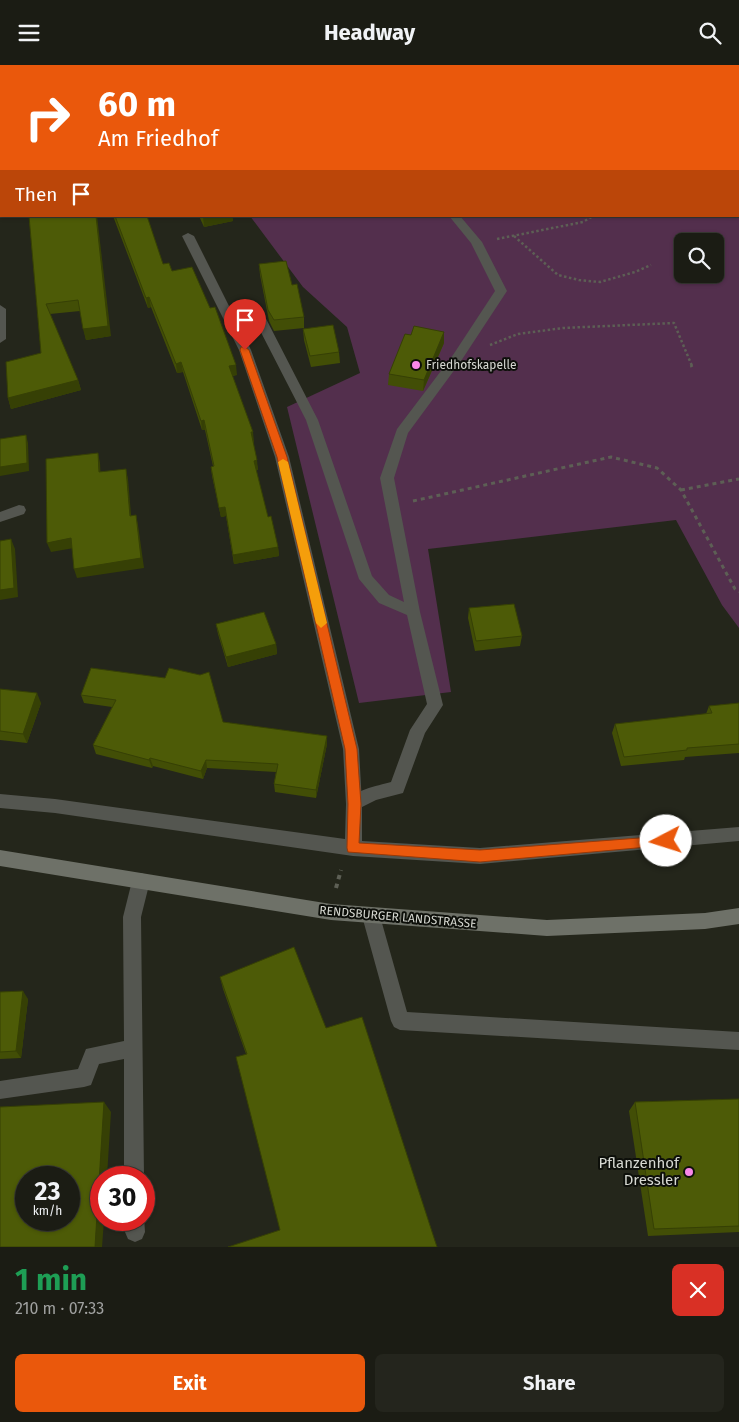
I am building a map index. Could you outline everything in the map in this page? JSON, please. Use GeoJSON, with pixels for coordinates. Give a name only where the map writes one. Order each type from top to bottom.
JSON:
{"type":"FeatureCollection","features":[{"type":"Feature","properties":{"kind":"street"},"geometry":{"type":"LineString","coordinates":[[354,804],[373,794],[397,788],[418,730],[435,705],[413,612],[387,478],[402,432],[457,358],[501,291],[476,242],[455,217]]}},
{"type":"Feature","properties":{"kind":"street"},"geometry":{"type":"LineString","coordinates":[[188,236],[245,350],[282,457],[351,749],[354,804],[349,848]]}},
{"type":"Feature","properties":{"kind":"street"},"geometry":{"type":"LineString","coordinates":[[254,307],[312,420],[366,579],[384,599],[413,612]]}},
{"type":"Feature","properties":{"kind":"street"},"geometry":{"type":"LineString","coordinates":[[0,309],[0,339]]}},
{"type":"Feature","properties":{"kind":"street"},"geometry":{"type":"LineString","coordinates":[[0,517],[19,510]]}},
{"type":"Feature","properties":{"kind":"street"},"geometry":{"type":"LineString","coordinates":[[0,801],[55,806],[349,848],[480,856],[739,834]]}},
{"type":"Feature","properties":{"kind":"street","name":"RENDSBURGER LANDSTRASSE"},"geometry":{"type":"LineString","coordinates":[[0,858],[371,917],[547,928],[704,921],[739,916]]}},
{"type":"Feature","properties":{"kind":"street"},"geometry":{"type":"LineString","coordinates":[[134,1166],[132,917],[140,881]]}},
{"type":"Feature","properties":{"kind":"street"},"geometry":{"type":"LineString","coordinates":[[371,917],[400,1021],[739,1041]]}},
{"type":"Feature","properties":{"kind":"street"},"geometry":{"type":"LineString","coordinates":[[0,1090],[84,1078],[93,1056],[133,1048]]}},
{"type":"Feature","properties":{"kind":"path"},"geometry":{"type":"LineString","coordinates":[[476,242],[583,222],[591,217]]}},
{"type":"Feature","properties":{"kind":"path"},"geometry":{"type":"LineString","coordinates":[[514,236],[558,275],[579,280],[600,282],[636,272],[651,265]]}},
{"type":"Feature","properties":{"kind":"path"},"geometry":{"type":"LineString","coordinates":[[457,358],[518,334],[563,328],[674,323],[692,367]]}},
{"type":"Feature","properties":{"kind":"path"},"geometry":{"type":"LineString","coordinates":[[393,506],[611,457],[658,468],[681,490],[735,589],[739,592]]}},
{"type":"Feature","properties":{"kind":"path"},"geometry":{"type":"LineString","coordinates":[[681,490],[739,479]]}},
{"type":"Feature","properties":{"kind":"path"},"geometry":{"type":"LineString","coordinates":[[331,912],[349,848]]}},
{"type":"Feature","properties":{"kind":"shaded area"},"geometry":{"type":"Polygon","coordinates":[[[251,217],[739,217],[739,628],[722,605],[676,520],[428,549],[451,692],[359,703],[287,407],[360,373],[347,327],[303,287],[251,217]]]}},
{"type":"Feature","properties":{"kind":"building"},"geometry":{"type":"Polygon","coordinates":[[[29,217],[96,217],[108,326],[83,329],[78,300],[46,304],[78,380],[8,398],[6,362],[41,353],[29,217]]]}},
{"type":"Feature","properties":{"kind":"building"},"geometry":{"type":"Polygon","coordinates":[[[115,217],[147,217],[163,264],[169,263],[172,271],[192,267],[210,308],[215,307],[236,365],[229,366],[253,432],[251,432],[257,460],[254,461],[268,517],[271,516],[278,547],[233,555],[225,507],[219,508],[211,467],[214,466],[204,420],[201,421],[181,362],[176,364],[149,297],[146,298],[115,217]]]}},
{"type":"Feature","properties":{"kind":"building"},"geometry":{"type":"Polygon","coordinates":[[[286,261],[292,285],[297,284],[304,317],[274,320],[268,310],[259,264],[286,261]]]}},
{"type":"Feature","properties":{"kind":"building"},"geometry":{"type":"Polygon","coordinates":[[[333,325],[339,352],[310,356],[303,329],[333,325]]]}},
{"type":"Feature","properties":{"kind":"building","name":"Friedhofskapelle"},"geometry":{"type":"Polygon","coordinates":[[[414,326],[444,332],[424,380],[389,374],[405,334],[411,335],[414,326]]]}},
{"type":"Feature","properties":{"kind":"building"},"geometry":{"type":"Polygon","coordinates":[[[26,435],[27,463],[0,467],[0,439],[26,435]]]}},
{"type":"Feature","properties":{"kind":"building"},"geometry":{"type":"Polygon","coordinates":[[[98,453],[99,472],[126,469],[130,516],[136,515],[141,558],[74,569],[71,538],[47,543],[46,459],[98,453]]]}},
{"type":"Feature","properties":{"kind":"building"},"geometry":{"type":"Polygon","coordinates":[[[11,539],[14,588],[0,590],[0,541],[11,539]]]}},
{"type":"Feature","properties":{"kind":"building"},"geometry":{"type":"Polygon","coordinates":[[[514,604],[522,636],[476,641],[469,608],[514,604]]]}},
{"type":"Feature","properties":{"kind":"building"},"geometry":{"type":"Polygon","coordinates":[[[264,612],[276,644],[226,657],[216,624],[264,612]]]}},
{"type":"Feature","properties":{"kind":"building"},"geometry":{"type":"Polygon","coordinates":[[[91,668],[165,678],[169,668],[200,675],[209,672],[223,722],[327,736],[316,790],[274,784],[278,764],[206,760],[201,771],[93,745],[116,700],[81,695],[91,668]]]}},
{"type":"Feature","properties":{"kind":"building"},"geometry":{"type":"Polygon","coordinates":[[[0,689],[37,693],[23,734],[0,731],[0,689]]]}},
{"type":"Feature","properties":{"kind":"building"},"geometry":{"type":"Polygon","coordinates":[[[739,703],[739,744],[687,748],[687,750],[624,757],[615,724],[712,713],[709,706],[739,703]]]}},
{"type":"Feature","properties":{"kind":"building"},"geometry":{"type":"Polygon","coordinates":[[[294,947],[326,1028],[362,1017],[437,1247],[228,1247],[280,1230],[236,1057],[247,1054],[220,977],[294,947]]]}},
{"type":"Feature","properties":{"kind":"building"},"geometry":{"type":"Polygon","coordinates":[[[23,991],[16,1051],[0,1052],[0,992],[23,991]]]}},
{"type":"Feature","properties":{"kind":"building","name":"Pflanzenhof Dressler"},"geometry":{"type":"Polygon","coordinates":[[[739,1099],[739,1226],[654,1229],[635,1102],[739,1099]]]}},
{"type":"Feature","properties":{"kind":"building"},"geometry":{"type":"Polygon","coordinates":[[[104,1102],[100,1166],[90,1166],[90,1231],[96,1231],[95,1247],[0,1247],[0,1107],[104,1102]]]}},
{"type":"Feature","properties":{"kind":"slow traffic"},"geometry":{"type":"LineString","coordinates":[[283,462],[321,623]]}},
{"type":"Feature","properties":{"kind":"place","name":"Friedhofskapelle"},"geometry":{"type":"Point","coordinates":[416,365]}},
{"type":"Feature","properties":{"kind":"place","name":"Pflanzenhof Dressler"},"geometry":{"type":"Point","coordinates":[689,1172]}},
{"type":"Feature","properties":{"kind":"route"},"geometry":{"type":"LineString","coordinates":[[245,350],[282,457],[351,749],[354,804],[353,848],[480,856],[666,841]]}}]}
